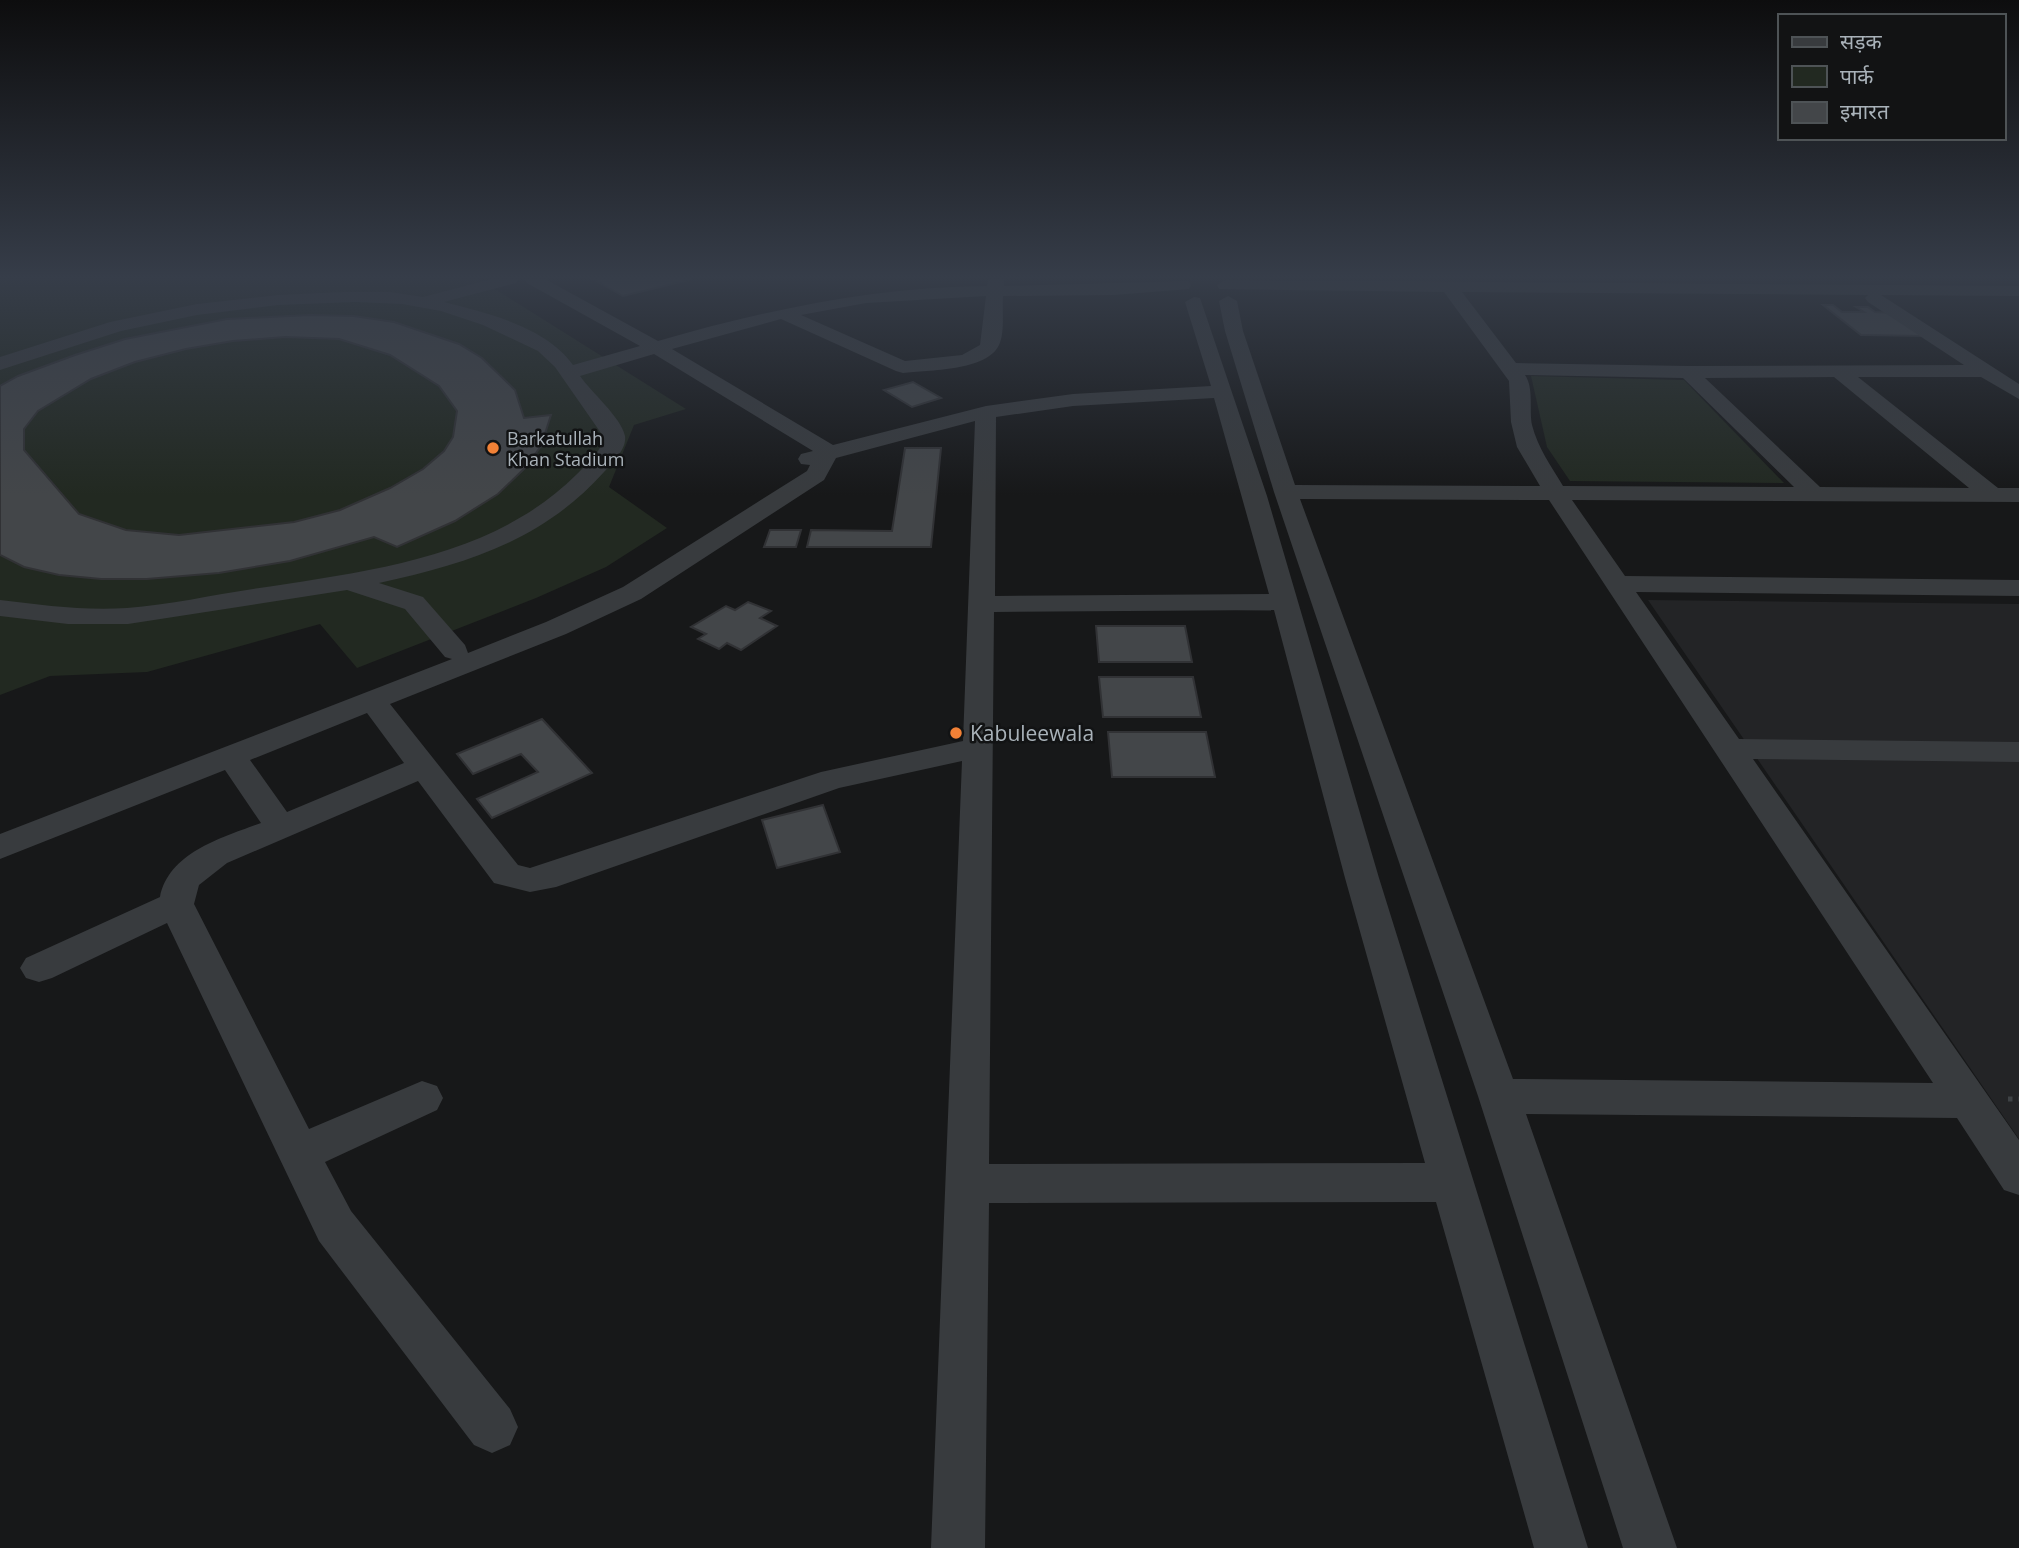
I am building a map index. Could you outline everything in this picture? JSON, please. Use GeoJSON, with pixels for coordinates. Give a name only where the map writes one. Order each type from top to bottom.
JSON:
{"type":"FeatureCollection","features":[{"type":"Feature","properties":{"kind":"street"},"geometry":{"type":"LineString","coordinates":[[0,364],[36,351]]}},
{"type":"Feature","properties":{"kind":"street"},"geometry":{"type":"LineString","coordinates":[[0,608],[68,616],[128,616],[348,582],[468,554],[546,515],[586,480],[606,456],[614,440],[613,429],[595,411],[555,355],[549,351]]}},
{"type":"Feature","properties":{"kind":"street"},"geometry":{"type":"LineString","coordinates":[[568,373],[647,351]]}},
{"type":"Feature","properties":{"kind":"street"},"geometry":{"type":"LineString","coordinates":[[648,351],[825,449],[827,454]]}},
{"type":"Feature","properties":{"kind":"street"},"geometry":{"type":"LineString","coordinates":[[0,830],[454,651],[610,583],[795,468],[799,456],[791,447],[648,351]]}},
{"type":"Feature","properties":{"kind":"street"},"geometry":{"type":"LineString","coordinates":[[864,351],[893,365],[924,366],[967,360],[983,351]]}},
{"type":"Feature","properties":{"kind":"street"},"geometry":{"type":"LineString","coordinates":[[1214,351],[1220,393],[1255,496],[1358,865],[1561,1548]]}},
{"type":"Feature","properties":{"kind":"street"},"geometry":{"type":"LineString","coordinates":[[1241,351],[1286,492],[1499,1096],[1650,1548]]}},
{"type":"Feature","properties":{"kind":"street"},"geometry":{"type":"LineString","coordinates":[[1498,351],[1519,381],[1521,422],[1528,447],[1555,492],[2019,1176]]}},
{"type":"Feature","properties":{"kind":"street"},"geometry":{"type":"LineString","coordinates":[[1956,351],[2019,393]]}},
{"type":"Feature","properties":{"kind":"street"},"geometry":{"type":"LineString","coordinates":[[1511,369],[1688,372],[1986,371]]}},
{"type":"Feature","properties":{"kind":"street"},"geometry":{"type":"LineString","coordinates":[[1688,372],[1813,493]]}},
{"type":"Feature","properties":{"kind":"street"},"geometry":{"type":"LineString","coordinates":[[1839,372],[1992,495]]}},
{"type":"Feature","properties":{"kind":"street"},"geometry":{"type":"LineString","coordinates":[[797,463],[986,412],[1067,400],[1220,393]]}},
{"type":"Feature","properties":{"kind":"street"},"geometry":{"type":"LineString","coordinates":[[958,1548],[986,412]]}},
{"type":"Feature","properties":{"kind":"street"},"geometry":{"type":"LineString","coordinates":[[0,847],[556,628],[632,593],[801,487],[816,475],[827,454]]}},
{"type":"Feature","properties":{"kind":"street"},"geometry":{"type":"LineString","coordinates":[[1286,492],[2019,495]]}},
{"type":"Feature","properties":{"kind":"street"},"geometry":{"type":"LineString","coordinates":[[414,603],[468,554]]}},
{"type":"Feature","properties":{"kind":"street"},"geometry":{"type":"LineString","coordinates":[[348,582],[414,603],[454,651]]}},
{"type":"Feature","properties":{"kind":"street"},"geometry":{"type":"LineString","coordinates":[[1616,584],[2019,588]]}},
{"type":"Feature","properties":{"kind":"street"},"geometry":{"type":"LineString","coordinates":[[981,604],[1285,602]]}},
{"type":"Feature","properties":{"kind":"street"},"geometry":{"type":"LineString","coordinates":[[371,699],[506,874],[530,880],[544,878],[832,779],[977,748]]}},
{"type":"Feature","properties":{"kind":"street"},"geometry":{"type":"LineString","coordinates":[[1729,749],[2019,752]]}},
{"type":"Feature","properties":{"kind":"street"},"geometry":{"type":"LineString","coordinates":[[230,755],[281,827]]}},
{"type":"Feature","properties":{"kind":"street"},"geometry":{"type":"LineString","coordinates":[[424,767],[204,861],[189,872],[175,890],[176,904],[335,1226],[492,1427]]}},
{"type":"Feature","properties":{"kind":"street"},"geometry":{"type":"LineString","coordinates":[[39,968],[176,904]]}},
{"type":"Feature","properties":{"kind":"street"},"geometry":{"type":"LineString","coordinates":[[1499,1096],[1967,1101]]}},
{"type":"Feature","properties":{"kind":"street"},"geometry":{"type":"LineString","coordinates":[[299,1154],[422,1098]]}},
{"type":"Feature","properties":{"kind":"street"},"geometry":{"type":"LineString","coordinates":[[966,1184],[1452,1182]]}},
{"type":"Feature","properties":{"kind":"shaded area"},"geometry":{"type":"Polygon","coordinates":[[[1648,600],[2019,604],[2019,1139],[1648,600]]]}},
{"type":"Feature","properties":{"kind":"green space"},"geometry":{"type":"Polygon","coordinates":[[[0,351],[594,351],[686,409],[634,425],[609,487],[667,528],[606,567],[536,598],[357,668],[320,624],[147,672],[50,676],[0,695],[0,351]]]}},
{"type":"Feature","properties":{"kind":"green space"},"geometry":{"type":"Polygon","coordinates":[[[1531,376],[1684,380],[1784,483],[1570,481],[1547,447],[1531,376]]]}},
{"type":"Feature","properties":{"kind":"building","name":"Barkatullah Khan Stadium"},"geometry":{"type":"Polygon","coordinates":[[[87,351],[177,351],[135,362],[91,379],[38,411],[24,429],[24,450],[79,514],[126,530],[179,535],[294,522],[340,510],[390,488],[423,469],[444,451],[453,437],[457,411],[439,386],[390,355],[378,351],[471,351],[482,358],[515,390],[524,418],[551,415],[541,446],[526,467],[498,494],[455,521],[397,547],[374,537],[290,561],[219,573],[147,579],[59,575],[24,567],[0,555],[0,386],[18,376],[87,351]]]}},
{"type":"Feature","properties":{"kind":"building"},"geometry":{"type":"Polygon","coordinates":[[[913,382],[941,398],[912,407],[884,390],[913,382]]]}},
{"type":"Feature","properties":{"kind":"building"},"geometry":{"type":"Polygon","coordinates":[[[905,448],[941,448],[931,547],[807,547],[811,530],[892,531],[905,448]]]}},
{"type":"Feature","properties":{"kind":"building"},"geometry":{"type":"Polygon","coordinates":[[[770,530],[801,530],[796,547],[764,547],[770,530]]]}},
{"type":"Feature","properties":{"kind":"building"},"geometry":{"type":"Polygon","coordinates":[[[748,602],[771,611],[760,618],[777,626],[741,650],[727,643],[719,649],[698,639],[706,634],[691,627],[726,606],[735,610],[748,602]]]}},
{"type":"Feature","properties":{"kind":"building"},"geometry":{"type":"Polygon","coordinates":[[[1096,626],[1185,626],[1192,662],[1099,662],[1096,626]]]}},
{"type":"Feature","properties":{"kind":"building"},"geometry":{"type":"Polygon","coordinates":[[[1099,677],[1193,677],[1201,717],[1103,717],[1099,677]]]}},
{"type":"Feature","properties":{"kind":"building"},"geometry":{"type":"Polygon","coordinates":[[[542,719],[592,773],[492,818],[477,799],[538,772],[521,754],[473,774],[457,754],[542,719]]]}},
{"type":"Feature","properties":{"kind":"building"},"geometry":{"type":"Polygon","coordinates":[[[1108,732],[1206,732],[1215,777],[1112,777],[1108,732]]]}},
{"type":"Feature","properties":{"kind":"building"},"geometry":{"type":"Polygon","coordinates":[[[823,805],[840,852],[777,868],[762,820],[823,805]]]}},
{"type":"Feature","properties":{"kind":"place","name":"Barkatullah Khan Stadium"},"geometry":{"type":"Point","coordinates":[493,448]}},
{"type":"Feature","properties":{"kind":"place","name":"Kabuleewala"},"geometry":{"type":"Point","coordinates":[956,733]}}]}
